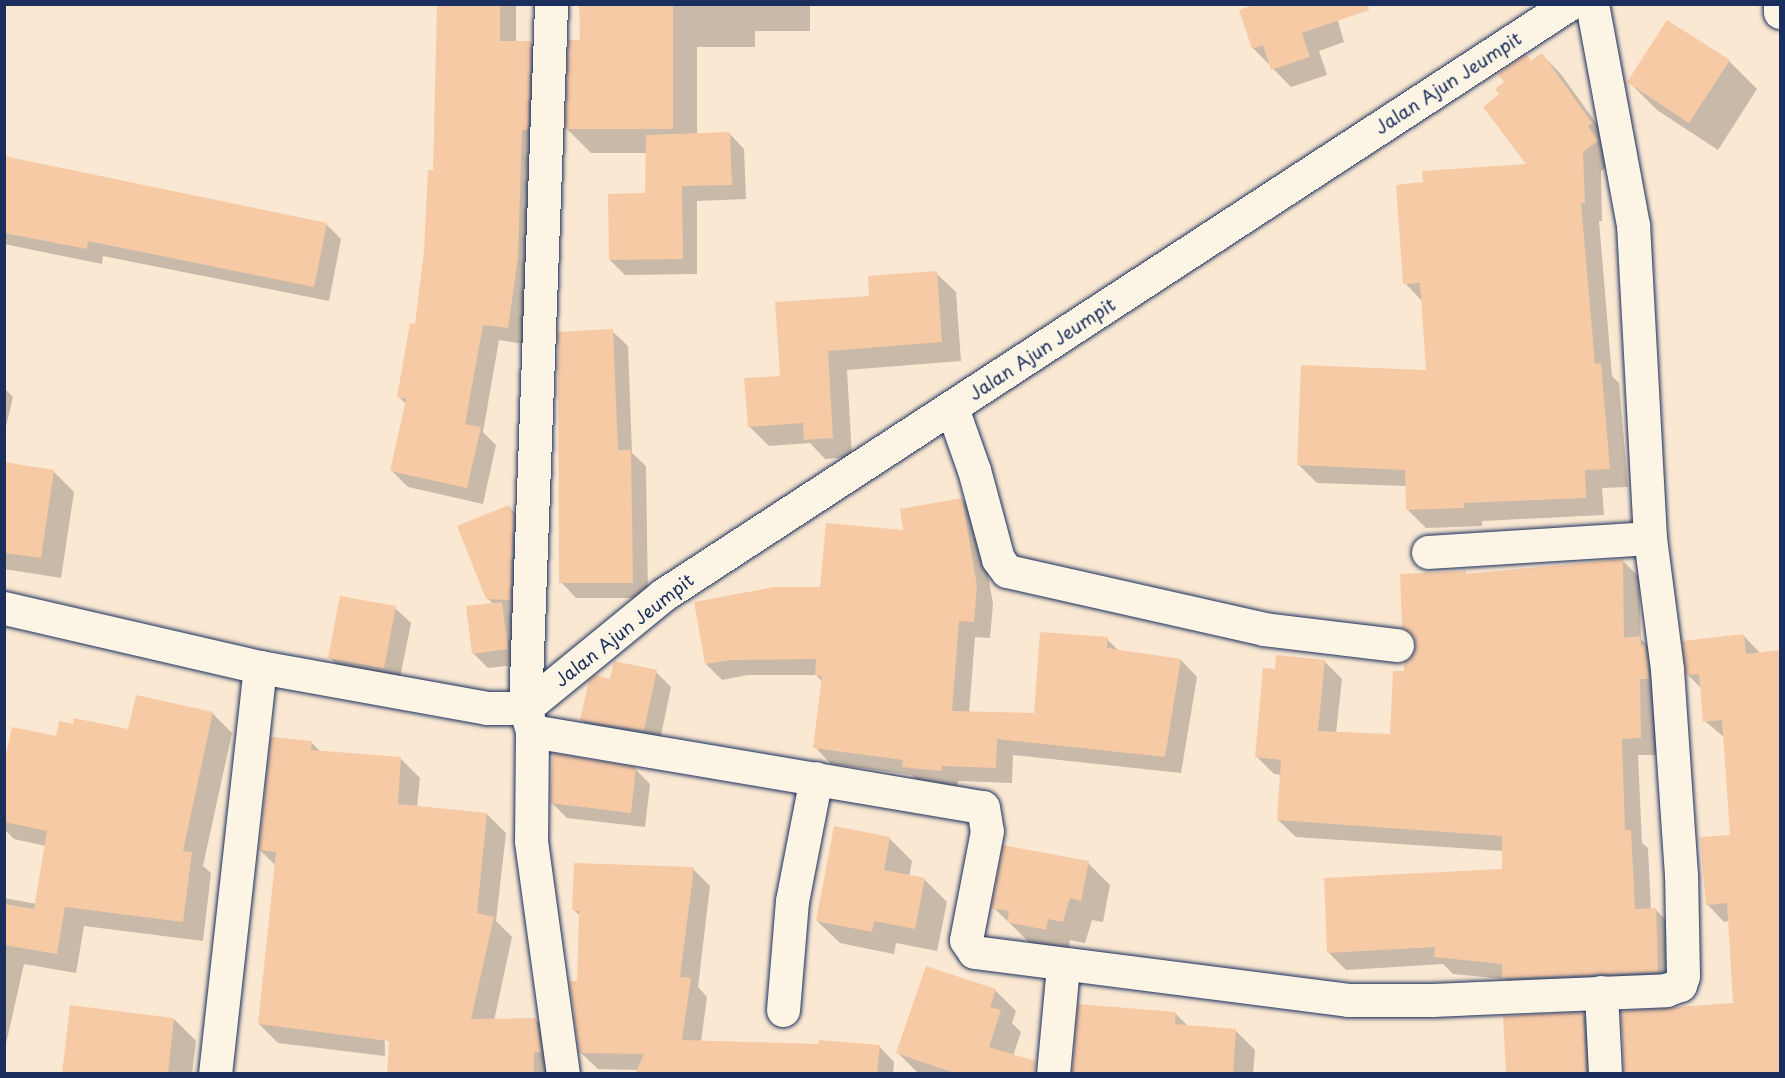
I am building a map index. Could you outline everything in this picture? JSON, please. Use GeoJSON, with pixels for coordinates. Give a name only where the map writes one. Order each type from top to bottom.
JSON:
{"type":"FeatureCollection","features":[{"type":"Feature","properties":{"kind":"street"},"geometry":{"type":"LineString","coordinates":[[551,4],[526,675],[531,841],[563,1074]]}},
{"type":"Feature","properties":{"kind":"street","name":"Jalan Ajun Jeumpit"},"geometry":{"type":"LineString","coordinates":[[528,719],[663,595],[1569,4]]}},
{"type":"Feature","properties":{"kind":"street"},"geometry":{"type":"LineString","coordinates":[[4,608],[260,667],[487,708],[528,719],[816,778],[983,807],[987,831],[966,940],[974,952],[1063,966],[1348,1000],[1666,990],[1680,986],[1683,976],[1681,875],[1668,680],[1650,538],[1633,225],[1592,4]]}},
{"type":"Feature","properties":{"kind":"street"},"geometry":{"type":"LineString","coordinates":[[1780,5],[1780,12]]}},
{"type":"Feature","properties":{"kind":"street"},"geometry":{"type":"LineString","coordinates":[[952,408],[974,470],[998,559],[1007,571],[1264,629],[1397,645]]}},
{"type":"Feature","properties":{"kind":"street"},"geometry":{"type":"LineString","coordinates":[[1428,552],[1650,538]]}},
{"type":"Feature","properties":{"kind":"street"},"geometry":{"type":"LineString","coordinates":[[215,1074],[260,667]]}},
{"type":"Feature","properties":{"kind":"street"},"geometry":{"type":"LineString","coordinates":[[783,1010],[792,901],[816,778]]}},
{"type":"Feature","properties":{"kind":"street"},"geometry":{"type":"LineString","coordinates":[[1053,1074],[1063,966]]}},
{"type":"Feature","properties":{"kind":"street"},"geometry":{"type":"LineString","coordinates":[[1601,992],[1605,1074]]}},
{"type":"Feature","properties":{"kind":"building"},"geometry":{"type":"Polygon","coordinates":[[[437,4],[500,4],[500,41],[531,41],[528,130],[522,130],[518,257],[508,328],[483,325],[465,424],[481,427],[467,488],[390,471],[406,399],[397,397],[410,323],[415,324],[424,251],[428,170],[433,170],[437,4]]]}},
{"type":"Feature","properties":{"kind":"building"},"geometry":{"type":"Polygon","coordinates":[[[579,4],[673,4],[673,129],[565,129],[568,40],[580,40],[579,4]]]}},
{"type":"Feature","properties":{"kind":"building"},"geometry":{"type":"Polygon","coordinates":[[[1256,4],[1368,4],[1369,10],[1302,33],[1310,57],[1271,70],[1263,45],[1252,49],[1239,10],[1256,4]]]}},
{"type":"Feature","properties":{"kind":"building"},"geometry":{"type":"Polygon","coordinates":[[[1667,20],[1730,60],[1689,123],[1627,82],[1667,20]]]}},
{"type":"Feature","properties":{"kind":"building"},"geometry":{"type":"Polygon","coordinates":[[[1542,53],[1592,123],[1588,126],[1598,141],[1583,152],[1585,203],[1581,203],[1595,364],[1601,363],[1610,469],[1585,470],[1586,498],[1464,503],[1464,508],[1406,510],[1405,470],[1297,465],[1301,365],[1426,370],[1420,283],[1403,284],[1396,185],[1423,182],[1422,171],[1526,164],[1483,107],[1499,94],[1495,89],[1504,82],[1498,74],[1526,54],[1531,61],[1542,53]]]}},
{"type":"Feature","properties":{"kind":"building"},"geometry":{"type":"Polygon","coordinates":[[[730,132],[732,185],[682,186],[683,259],[609,260],[608,194],[645,193],[646,135],[730,132]]]}},
{"type":"Feature","properties":{"kind":"building"},"geometry":{"type":"Polygon","coordinates":[[[4,156],[327,223],[314,287],[88,241],[87,249],[4,233],[4,156]]]}},
{"type":"Feature","properties":{"kind":"building"},"geometry":{"type":"Polygon","coordinates":[[[937,271],[942,342],[828,351],[833,438],[804,440],[803,423],[748,427],[744,378],[780,376],[775,302],[869,296],[868,276],[937,271]]]}},
{"type":"Feature","properties":{"kind":"building"},"geometry":{"type":"Polygon","coordinates":[[[613,329],[618,450],[631,450],[633,583],[559,583],[558,332],[613,329]]]}},
{"type":"Feature","properties":{"kind":"building"},"geometry":{"type":"Polygon","coordinates":[[[4,462],[54,470],[41,558],[4,553],[4,462]]]}},
{"type":"Feature","properties":{"kind":"building"},"geometry":{"type":"Polygon","coordinates":[[[962,498],[977,586],[974,622],[959,621],[952,711],[1034,713],[1040,632],[1108,637],[1107,648],[1181,659],[1165,757],[997,739],[996,768],[942,766],[941,771],[902,767],[903,760],[813,748],[822,676],[815,675],[816,659],[731,660],[705,664],[694,602],[774,587],[820,587],[826,523],[903,530],[900,509],[962,498]]]}},
{"type":"Feature","properties":{"kind":"building"},"geometry":{"type":"Polygon","coordinates":[[[509,505],[513,515],[510,600],[486,599],[457,526],[509,505]]]}},
{"type":"Feature","properties":{"kind":"building"},"geometry":{"type":"Polygon","coordinates":[[[1623,559],[1624,638],[1640,636],[1641,645],[1645,645],[1649,679],[1640,679],[1641,738],[1622,739],[1625,830],[1631,830],[1635,909],[1656,908],[1658,972],[1502,978],[1502,964],[1434,957],[1435,947],[1327,953],[1324,878],[1502,869],[1502,836],[1277,820],[1281,760],[1255,757],[1263,668],[1275,669],[1276,655],[1325,660],[1318,731],[1390,734],[1393,671],[1404,671],[1404,662],[1416,647],[1414,637],[1402,628],[1400,574],[1466,571],[1466,574],[1623,559]]]}},
{"type":"Feature","properties":{"kind":"building"},"geometry":{"type":"Polygon","coordinates":[[[340,596],[396,606],[384,668],[328,658],[340,596]]]}},
{"type":"Feature","properties":{"kind":"building"},"geometry":{"type":"Polygon","coordinates":[[[502,602],[508,649],[472,654],[466,606],[502,602]]]}},
{"type":"Feature","properties":{"kind":"building"},"geometry":{"type":"Polygon","coordinates":[[[1744,634],[1746,654],[1780,650],[1780,1074],[1624,1074],[1621,1011],[1733,1003],[1727,903],[1706,905],[1700,837],[1730,835],[1722,720],[1703,722],[1699,674],[1686,675],[1682,641],[1744,634]]]}},
{"type":"Feature","properties":{"kind":"building"},"geometry":{"type":"Polygon","coordinates":[[[614,661],[657,670],[644,730],[580,720],[589,680],[595,675],[610,679],[614,661]]]}},
{"type":"Feature","properties":{"kind":"building"},"geometry":{"type":"Polygon","coordinates":[[[136,695],[213,712],[183,851],[192,852],[183,922],[65,907],[57,954],[4,945],[4,904],[34,909],[47,831],[4,822],[4,764],[12,727],[56,736],[59,721],[73,724],[74,718],[128,729],[136,695]]]}},
{"type":"Feature","properties":{"kind":"building"},"geometry":{"type":"Polygon","coordinates":[[[271,737],[312,741],[311,750],[401,757],[398,804],[487,813],[477,913],[494,917],[471,1019],[536,1018],[541,1052],[534,1052],[534,1072],[387,1074],[389,1041],[258,1024],[276,852],[259,850],[271,737]]]}},
{"type":"Feature","properties":{"kind":"building"},"geometry":{"type":"Polygon","coordinates":[[[553,753],[636,767],[631,813],[550,803],[553,753]]]}},
{"type":"Feature","properties":{"kind":"building"},"geometry":{"type":"Polygon","coordinates":[[[834,826],[890,837],[884,870],[925,878],[915,929],[874,921],[872,932],[816,921],[834,826]]]}},
{"type":"Feature","properties":{"kind":"building"},"geometry":{"type":"Polygon","coordinates":[[[1003,845],[1089,861],[1081,901],[1070,898],[1063,922],[1048,919],[1046,930],[1007,922],[1009,911],[991,908],[1003,845]]]}},
{"type":"Feature","properties":{"kind":"building"},"geometry":{"type":"Polygon","coordinates":[[[574,863],[694,867],[680,977],[691,978],[682,1040],[818,1044],[819,1040],[880,1045],[877,1074],[635,1074],[644,1054],[579,1053],[570,985],[570,981],[577,981],[579,911],[572,910],[574,863]]]}},
{"type":"Feature","properties":{"kind":"building"},"geometry":{"type":"Polygon","coordinates":[[[926,966],[996,989],[990,1007],[1001,1010],[989,1047],[1035,1061],[1034,1074],[957,1074],[896,1053],[926,966]]]}},
{"type":"Feature","properties":{"kind":"building"},"geometry":{"type":"Polygon","coordinates":[[[1078,1004],[1176,1012],[1175,1024],[1236,1029],[1233,1074],[1072,1074],[1078,1004]]]}},
{"type":"Feature","properties":{"kind":"building"},"geometry":{"type":"Polygon","coordinates":[[[70,1005],[174,1018],[168,1074],[62,1074],[70,1005]]]}},
{"type":"Feature","properties":{"kind":"building"},"geometry":{"type":"Polygon","coordinates":[[[1583,1012],[1586,1074],[1506,1074],[1503,1016],[1583,1012]]]}}]}
